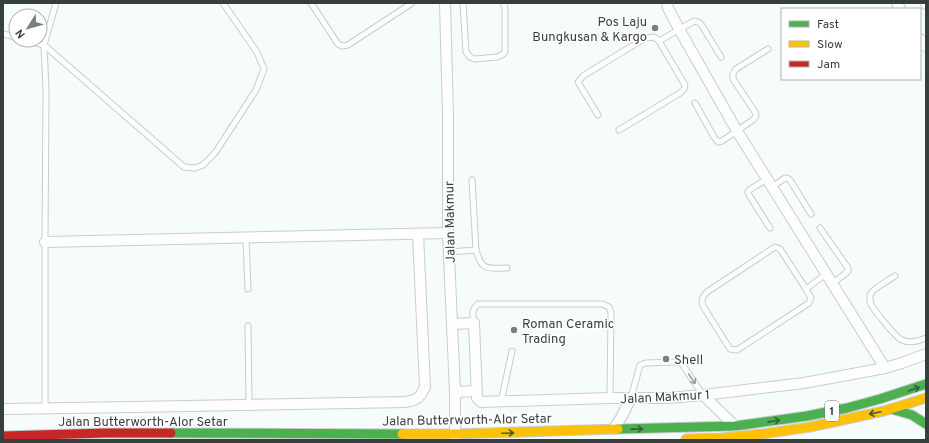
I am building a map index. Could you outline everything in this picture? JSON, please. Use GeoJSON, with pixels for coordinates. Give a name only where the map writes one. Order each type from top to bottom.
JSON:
{"type":"FeatureCollection","features":[{"type":"Feature","properties":{"kind":"main road","name":"Jalan Butterworth-Alor Setar"},"geometry":{"type":"LineString","coordinates":[[3,436],[106,433],[455,437],[614,429],[735,426],[808,416],[848,408],[926,384]]}},
{"type":"Feature","properties":{"kind":"main road","name":"1"},"geometry":{"type":"LineString","coordinates":[[676,439],[763,437],[796,432],[810,427],[890,409],[926,398]]}},
{"type":"Feature","properties":{"kind":"main road"},"geometry":{"type":"LineString","coordinates":[[890,409],[912,415],[926,424]]}},
{"type":"Feature","properties":{"kind":"street","name":"Jalan Makmur"},"geometry":{"type":"LineString","coordinates":[[445,3],[448,115],[448,233],[453,324],[455,437]]}},
{"type":"Feature","properties":{"kind":"street"},"geometry":{"type":"LineString","coordinates":[[667,3],[679,29],[737,131],[885,368]]}},
{"type":"Feature","properties":{"kind":"street"},"geometry":{"type":"LineString","coordinates":[[44,242],[448,233]]}},
{"type":"Feature","properties":{"kind":"street"},"geometry":{"type":"LineString","coordinates":[[3,409],[406,402],[415,400],[422,395],[425,387],[418,234]]}},
{"type":"Feature","properties":{"kind":"street"},"geometry":{"type":"LineString","coordinates":[[453,324],[474,323],[477,391],[455,392]]}},
{"type":"Feature","properties":{"kind":"street","name":"Jalan Makmur 1"},"geometry":{"type":"LineString","coordinates":[[477,391],[477,398],[481,402],[610,398],[668,398],[804,383],[885,368],[926,354]]}},
{"type":"Feature","properties":{"kind":"street"},"geometry":{"type":"LineString","coordinates":[[703,395],[735,426]]}},
{"type":"Feature","properties":{"kind":"street"},"geometry":{"type":"LineString","coordinates":[[614,429],[631,398]]}},
{"type":"Feature","properties":{"kind":"lane"},"geometry":{"type":"LineString","coordinates":[[48,31],[56,3]]}},
{"type":"Feature","properties":{"kind":"lane"},"geometry":{"type":"LineString","coordinates":[[47,48],[184,167],[195,168],[203,165],[215,153],[256,90],[264,69],[256,52],[223,3]]}},
{"type":"Feature","properties":{"kind":"lane"},"geometry":{"type":"LineString","coordinates":[[311,3],[338,44],[342,46],[348,45],[412,3]]}},
{"type":"Feature","properties":{"kind":"lane"},"geometry":{"type":"LineString","coordinates":[[463,3],[466,52],[470,57],[475,58],[497,57],[505,52],[505,8],[503,3]]}},
{"type":"Feature","properties":{"kind":"lane"},"geometry":{"type":"LineString","coordinates":[[659,41],[694,21],[698,22],[701,24],[721,57]]}},
{"type":"Feature","properties":{"kind":"lane"},"geometry":{"type":"LineString","coordinates":[[598,115],[578,82],[583,76],[645,38],[654,37],[659,41],[685,85],[684,89],[680,93],[620,130]]}},
{"type":"Feature","properties":{"kind":"lane"},"geometry":{"type":"LineString","coordinates":[[44,48],[46,91],[44,242],[45,408]]}},
{"type":"Feature","properties":{"kind":"lane"},"geometry":{"type":"LineString","coordinates":[[695,103],[718,142],[722,141],[753,120],[756,116],[755,112],[733,79],[733,74],[736,69],[768,49]]}},
{"type":"Feature","properties":{"kind":"lane"},"geometry":{"type":"LineString","coordinates":[[770,228],[749,195],[748,192],[750,190],[787,178],[790,180],[811,214]]}},
{"type":"Feature","properties":{"kind":"lane"},"geometry":{"type":"LineString","coordinates":[[472,180],[476,250],[479,260],[489,269],[507,268]]}},
{"type":"Feature","properties":{"kind":"lane"},"geometry":{"type":"LineString","coordinates":[[820,228],[848,268],[846,274],[832,284]]}},
{"type":"Feature","properties":{"kind":"lane"},"geometry":{"type":"LineString","coordinates":[[246,238],[248,289]]}},
{"type":"Feature","properties":{"kind":"lane"},"geometry":{"type":"LineString","coordinates":[[775,247],[780,249],[806,289],[810,298],[809,303],[737,350],[730,349],[703,306],[701,300],[706,292],[775,247]]}},
{"type":"Feature","properties":{"kind":"lane"},"geometry":{"type":"LineString","coordinates":[[449,252],[476,250]]}},
{"type":"Feature","properties":{"kind":"lane"},"geometry":{"type":"LineString","coordinates":[[806,289],[826,274]]}},
{"type":"Feature","properties":{"kind":"lane"},"geometry":{"type":"LineString","coordinates":[[895,276],[873,291],[870,296],[870,302],[898,339],[915,342],[926,338]]}},
{"type":"Feature","properties":{"kind":"lane"},"geometry":{"type":"LineString","coordinates":[[474,323],[473,310],[478,304],[602,304],[609,307],[611,313],[610,398]]}},
{"type":"Feature","properties":{"kind":"lane"},"geometry":{"type":"LineString","coordinates":[[248,326],[250,404]]}},
{"type":"Feature","properties":{"kind":"lane"},"geometry":{"type":"LineString","coordinates":[[501,402],[512,351]]}},
{"type":"Feature","properties":{"kind":"lane"},"geometry":{"type":"LineString","coordinates":[[631,398],[640,365],[646,363],[680,362],[703,395]]}},
{"type":"Feature","properties":{"kind":"traffic: fast"},"geometry":{"type":"LineString","coordinates":[[618,429],[735,426],[807,416],[847,408],[926,384]]}},
{"type":"Feature","properties":{"kind":"traffic: fast"},"geometry":{"type":"LineString","coordinates":[[891,409],[912,415],[926,424]]}},
{"type":"Feature","properties":{"kind":"traffic: fast"},"geometry":{"type":"LineString","coordinates":[[171,433],[402,434]]}},
{"type":"Feature","properties":{"kind":"traffic: slow"},"geometry":{"type":"LineString","coordinates":[[686,439],[721,438],[810,427],[884,411],[926,398]]}},
{"type":"Feature","properties":{"kind":"traffic: slow"},"geometry":{"type":"LineString","coordinates":[[402,434],[455,434],[618,429]]}},
{"type":"Feature","properties":{"kind":"traffic: jam"},"geometry":{"type":"LineString","coordinates":[[3,436],[171,433]]}},
{"type":"Feature","properties":{"kind":"place","name":"Pos Laju Bungkusan & Kargo"},"geometry":{"type":"Point","coordinates":[655,28]}},
{"type":"Feature","properties":{"kind":"place","name":"Roman Ceramic Trading"},"geometry":{"type":"Point","coordinates":[514,330]}},
{"type":"Feature","properties":{"kind":"place","name":"Shell"},"geometry":{"type":"Point","coordinates":[666,359]}}]}
